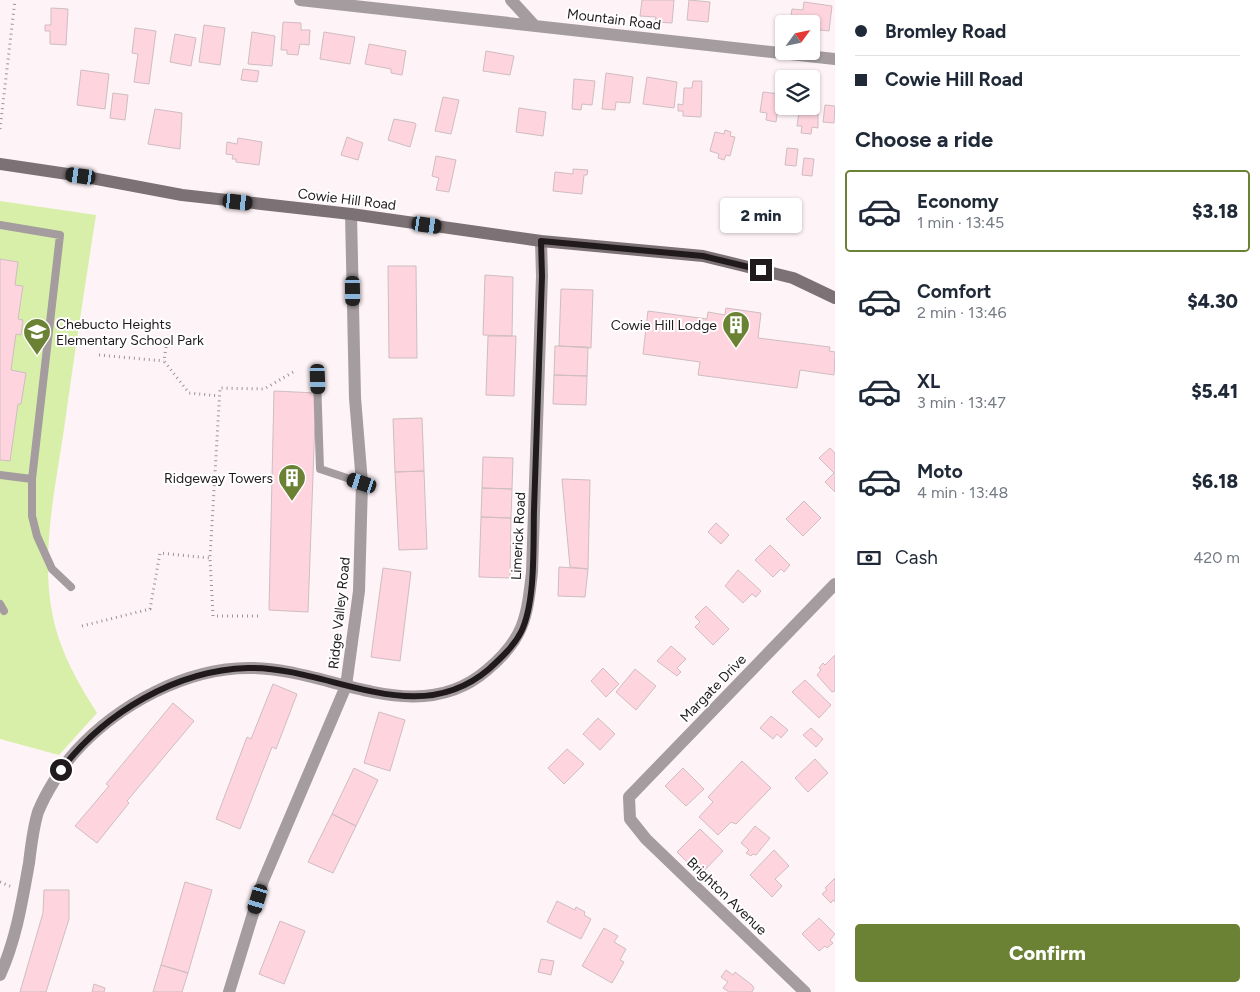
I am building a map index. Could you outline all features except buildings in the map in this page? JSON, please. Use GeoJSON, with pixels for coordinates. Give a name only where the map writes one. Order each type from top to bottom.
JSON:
{"type":"FeatureCollection","features":[{"type":"Feature","properties":{"kind":"street","name":"Mountain Road"},"geometry":{"type":"LineString","coordinates":[[300,0],[835,59]]}},
{"type":"Feature","properties":{"kind":"street"},"geometry":{"type":"LineString","coordinates":[[511,0],[534,25]]}},
{"type":"Feature","properties":{"kind":"street","name":"Cowie Hill Road"},"geometry":{"type":"LineString","coordinates":[[0,164],[81,176],[182,195],[351,214],[541,241],[703,256],[793,278],[835,298]]}},
{"type":"Feature","properties":{"kind":"street","name":"Ridge Valley Road"},"geometry":{"type":"LineString","coordinates":[[229,992],[263,881],[346,686],[359,592],[362,483],[355,398],[351,214]]}},
{"type":"Feature","properties":{"kind":"street","name":"Limerick Road"},"geometry":{"type":"LineString","coordinates":[[0,975],[10,953],[39,812],[61,770],[76,751],[96,732],[146,697],[172,684],[201,675],[246,668],[266,668],[346,686],[413,698],[448,693],[478,678],[503,657],[521,632],[529,603],[532,572],[542,276],[541,241]]}},
{"type":"Feature","properties":{"kind":"street","name":"Margate Drive"},"geometry":{"type":"LineString","coordinates":[[630,820],[629,797],[835,584]]}},
{"type":"Feature","properties":{"kind":"street","name":"Brighton Avenue"},"geometry":{"type":"LineString","coordinates":[[630,820],[646,839],[805,992]]}},
{"type":"Feature","properties":{"kind":"lane"},"geometry":{"type":"LineString","coordinates":[[0,225],[60,235],[32,479],[32,516],[37,536],[52,569],[71,587]]}},
{"type":"Feature","properties":{"kind":"lane"},"geometry":{"type":"LineString","coordinates":[[318,379],[320,469],[362,483]]}},
{"type":"Feature","properties":{"kind":"lane"},"geometry":{"type":"LineString","coordinates":[[0,485],[1,475],[32,479]]}},
{"type":"Feature","properties":{"kind":"path"},"geometry":{"type":"LineString","coordinates":[[0,129],[15,0]]}},
{"type":"Feature","properties":{"kind":"path"},"geometry":{"type":"LineString","coordinates":[[166,347],[164,361],[189,393],[219,396]]}},
{"type":"Feature","properties":{"kind":"path"},"geometry":{"type":"LineString","coordinates":[[99,355],[164,361]]}},
{"type":"Feature","properties":{"kind":"path"},"geometry":{"type":"LineString","coordinates":[[258,616],[213,616],[210,558],[220,388],[264,389],[295,371]]}},
{"type":"Feature","properties":{"kind":"path"},"geometry":{"type":"LineString","coordinates":[[82,626],[150,609],[160,552],[210,558]]}},
{"type":"Feature","properties":{"kind":"green space","name":"Chebucto Heights Elementary School Park"},"geometry":{"type":"Polygon","coordinates":[[[0,201],[96,215],[53,499],[48,547],[48,570],[49,594],[60,643],[77,679],[97,713],[59,755],[0,739],[0,201]]]}},
{"type":"Feature","properties":{"kind":"place","name":"Cowie Hill Lodge"},"geometry":{"type":"Point","coordinates":[736,349]}},
{"type":"Feature","properties":{"kind":"place","name":"Chebucto Heights Elementary School Park"},"geometry":{"type":"Point","coordinates":[37,356]}},
{"type":"Feature","properties":{"kind":"place","name":"Ridgeway Towers"},"geometry":{"type":"Point","coordinates":[292,502]}},
{"type":"Feature","properties":{"kind":"route"},"geometry":{"type":"LineString","coordinates":[[61,770],[76,751],[96,732],[146,697],[172,684],[201,675],[246,668],[266,668],[346,686],[413,698],[448,693],[478,678],[503,657],[521,632],[529,603],[534,538],[542,276],[541,241],[703,256],[761,270]]}}]}
